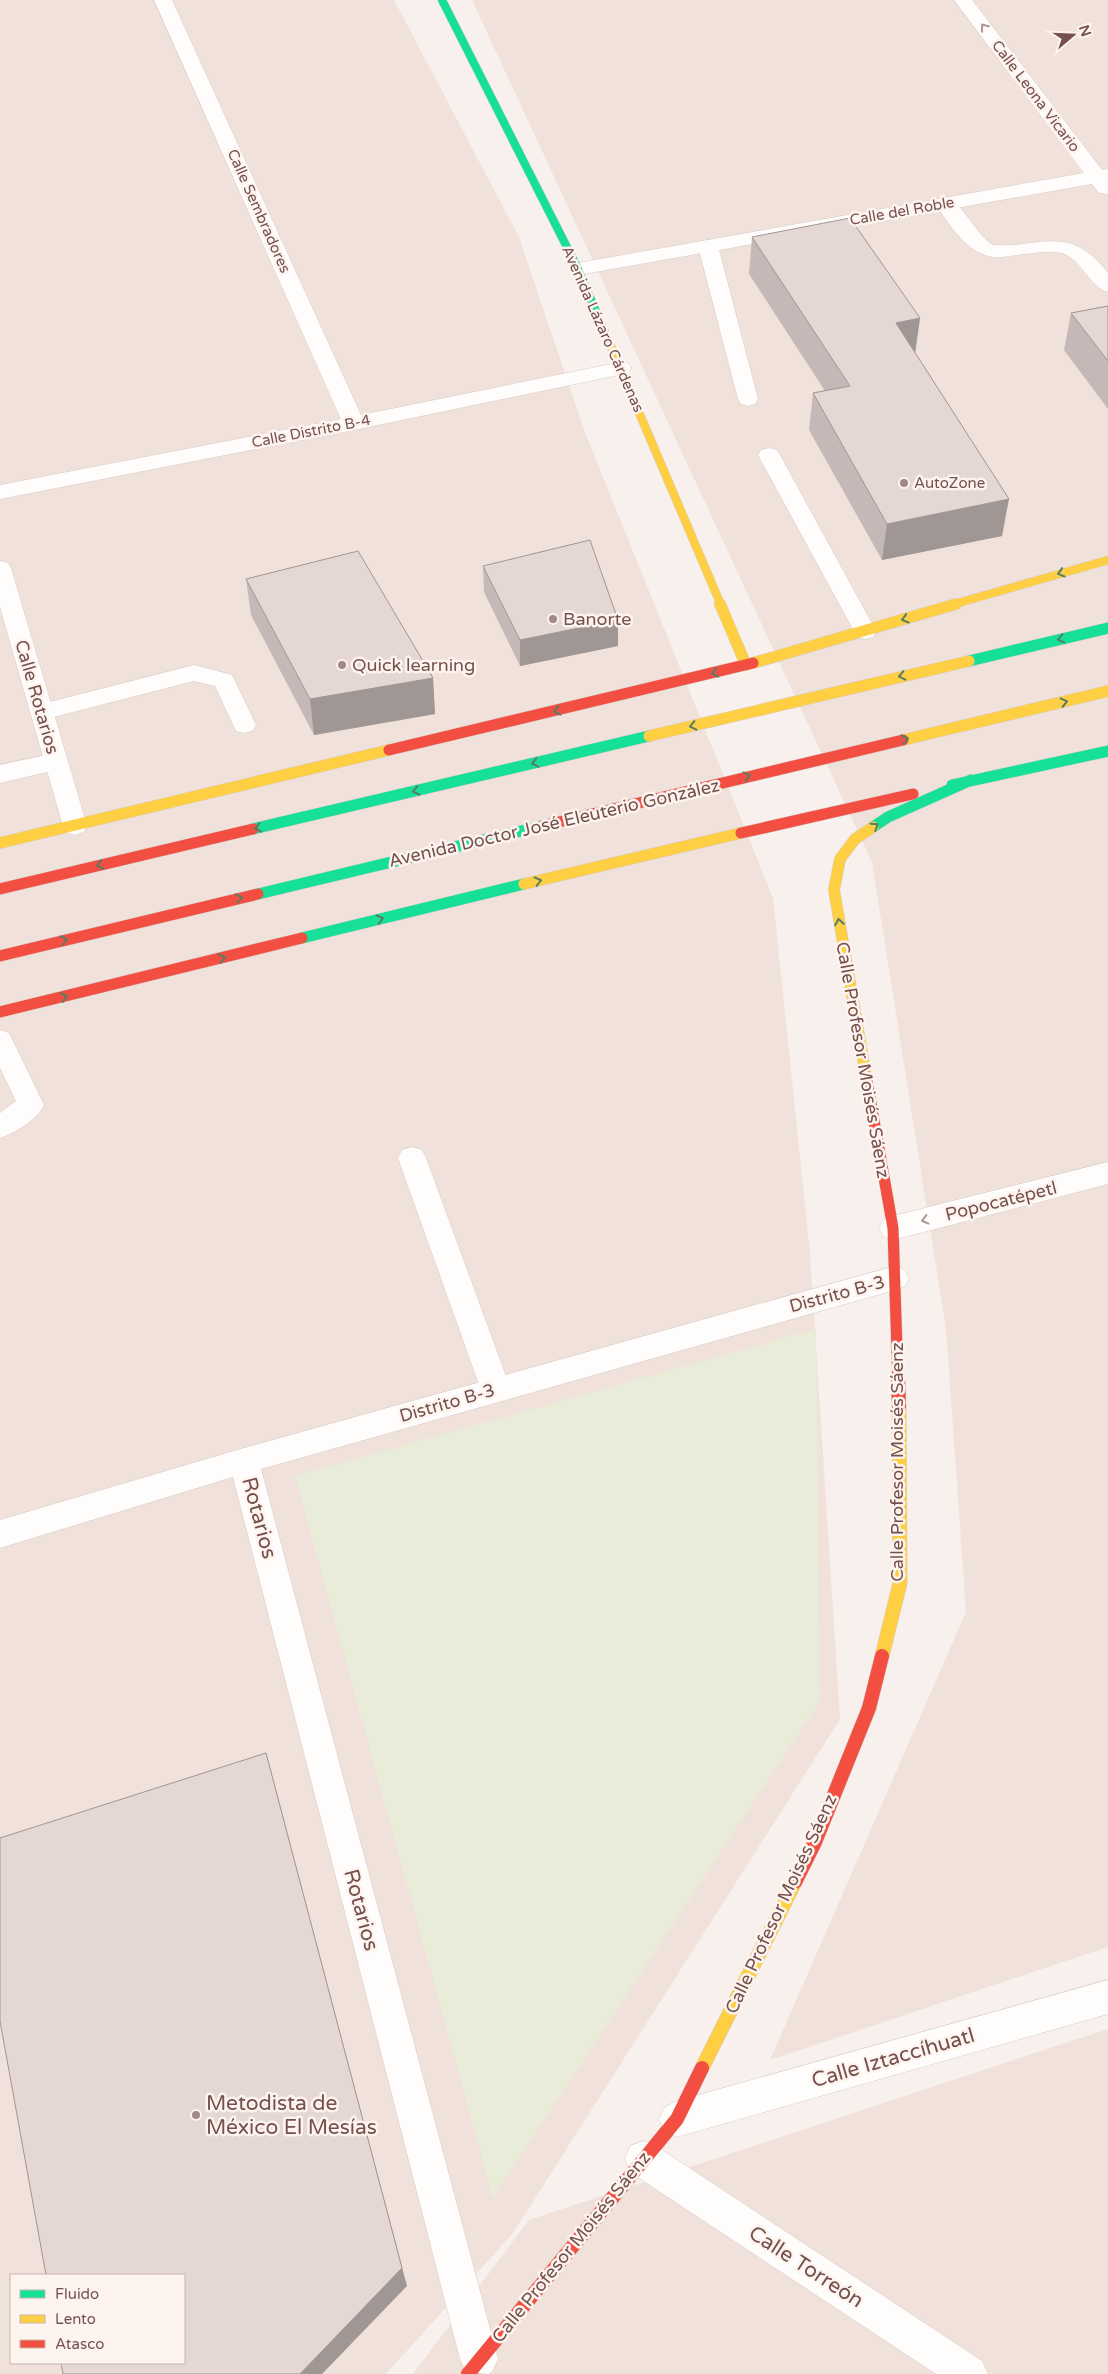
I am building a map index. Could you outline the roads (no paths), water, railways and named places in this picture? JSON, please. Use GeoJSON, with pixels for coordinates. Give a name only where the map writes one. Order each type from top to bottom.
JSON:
{"type":"FeatureCollection","features":[{"type":"Feature","properties":{"kind":"main road","name":"Avenida Lázaro Cárdenas"},"geometry":{"type":"LineString","coordinates":[[442,0],[578,269],[746,665]]}},
{"type":"Feature","properties":{"kind":"main road"},"geometry":{"type":"LineString","coordinates":[[0,843],[746,665],[1108,560]]}},
{"type":"Feature","properties":{"kind":"main road"},"geometry":{"type":"LineString","coordinates":[[0,889],[1108,628]]}},
{"type":"Feature","properties":{"kind":"main road","name":"Avenida Doctor José Eleuterio González"},"geometry":{"type":"LineString","coordinates":[[0,956],[1108,691]]}},
{"type":"Feature","properties":{"kind":"main road"},"geometry":{"type":"LineString","coordinates":[[0,1012],[593,867],[970,780],[1108,751]]}},
{"type":"Feature","properties":{"kind":"main road","name":"Calle Profesor Moisés Sáenz"},"geometry":{"type":"LineString","coordinates":[[473,2367],[677,2119],[815,1842],[868,1708],[900,1583],[899,1408],[893,1228],[834,890],[840,859],[855,839],[888,817],[970,780]]}},
{"type":"Feature","properties":{"kind":"main road"},"geometry":{"type":"LineString","coordinates":[[8,999],[41,1003]]}},
{"type":"Feature","properties":{"kind":"street","name":"Calle Sembradores"},"geometry":{"type":"LineString","coordinates":[[163,0],[354,423]]}},
{"type":"Feature","properties":{"kind":"street","name":"Calle Leona Vicario"},"geometry":{"type":"LineString","coordinates":[[964,0],[1104,181]]}},
{"type":"Feature","properties":{"kind":"street","name":"Calle del Roble"},"geometry":{"type":"LineString","coordinates":[[578,269],[945,203],[1104,181]]}},
{"type":"Feature","properties":{"kind":"street"},"geometry":{"type":"LineString","coordinates":[[945,203],[975,241],[984,248],[996,251],[1052,245],[1062,246],[1074,250],[1092,264],[1108,286]]}},
{"type":"Feature","properties":{"kind":"street"},"geometry":{"type":"LineString","coordinates":[[708,246],[748,399]]}},
{"type":"Feature","properties":{"kind":"street","name":"Calle Distrito B-4"},"geometry":{"type":"LineString","coordinates":[[0,492],[354,423],[621,368]]}},
{"type":"Feature","properties":{"kind":"street"},"geometry":{"type":"LineString","coordinates":[[769,455],[865,631]]}},
{"type":"Feature","properties":{"kind":"street","name":"Calle Rotarios"},"geometry":{"type":"LineString","coordinates":[[0,568],[75,826]]}},
{"type":"Feature","properties":{"kind":"street"},"geometry":{"type":"LineString","coordinates":[[42,712],[194,673],[224,681],[244,725]]}},
{"type":"Feature","properties":{"kind":"street"},"geometry":{"type":"LineString","coordinates":[[0,774],[56,762]]}},
{"type":"Feature","properties":{"kind":"street"},"geometry":{"type":"LineString","coordinates":[[0,1040],[31,1105],[0,1127]]}},
{"type":"Feature","properties":{"kind":"street"},"geometry":{"type":"LineString","coordinates":[[412,1158],[496,1390]]}},
{"type":"Feature","properties":{"kind":"street","name":"Popocatépetl"},"geometry":{"type":"LineString","coordinates":[[893,1228],[1108,1173]]}},
{"type":"Feature","properties":{"kind":"street","name":"Distrito B-3"},"geometry":{"type":"LineString","coordinates":[[0,1534],[244,1461],[895,1278]]}},
{"type":"Feature","properties":{"kind":"street","name":"Rotarios"},"geometry":{"type":"LineString","coordinates":[[244,1461],[473,2367]]}},
{"type":"Feature","properties":{"kind":"street","name":"Calle Iztaccíhuatl"},"geometry":{"type":"LineString","coordinates":[[677,2119],[1108,1997]]}},
{"type":"Feature","properties":{"kind":"street","name":"Calle Torreón"},"geometry":{"type":"LineString","coordinates":[[643,2160],[969,2374]]}},
{"type":"Feature","properties":{"kind":"place","name":"AutoZone"},"geometry":{"type":"Point","coordinates":[904,483]}},
{"type":"Feature","properties":{"kind":"place","name":"Banorte"},"geometry":{"type":"Point","coordinates":[553,619]}},
{"type":"Feature","properties":{"kind":"place","name":"Quick learning"},"geometry":{"type":"Point","coordinates":[342,665]}},
{"type":"Feature","properties":{"kind":"place","name":"Metodista de México El Mesías"},"geometry":{"type":"Point","coordinates":[196,2115]}}]}
